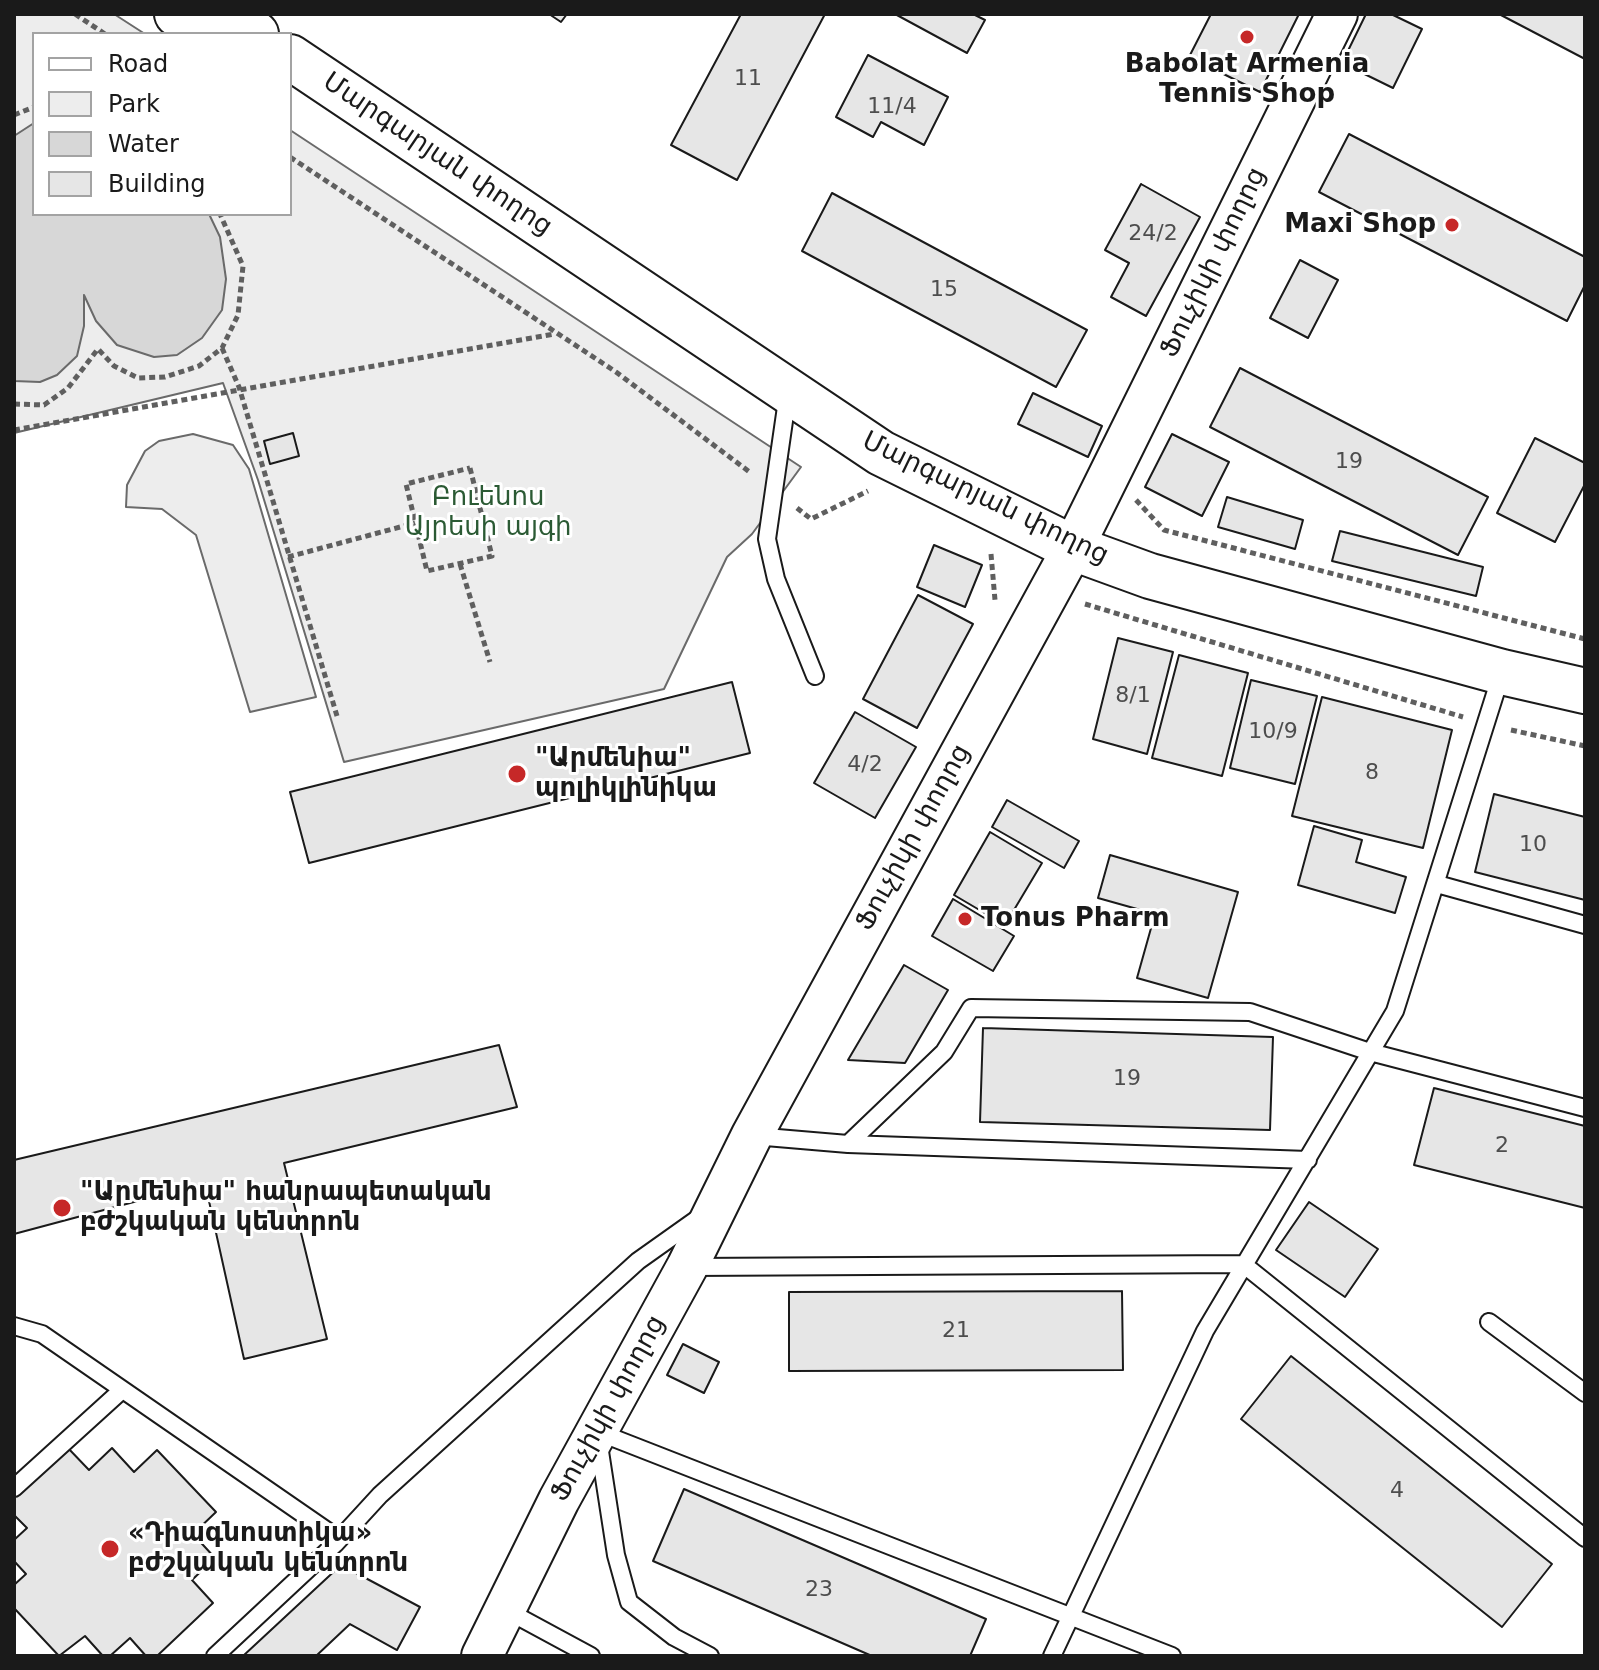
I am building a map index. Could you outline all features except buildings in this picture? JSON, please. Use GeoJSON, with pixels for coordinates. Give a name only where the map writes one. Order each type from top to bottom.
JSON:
{"type":"FeatureCollection","features":[{"type":"Feature","properties":{"kind":"main road"},"geometry":{"type":"LineString","coordinates":[[177,14],[205,32]]}},
{"type":"Feature","properties":{"kind":"main road"},"geometry":{"type":"LineString","coordinates":[[226,14],[253,32]]}},
{"type":"Feature","properties":{"kind":"main road","name":"Մարգարյան փողոց"},"geometry":{"type":"LineString","coordinates":[[292,58],[881,453],[1071,552]]}},
{"type":"Feature","properties":{"kind":"main road","name":"Մարգարյան փողոց"},"geometry":{"type":"LineString","coordinates":[[292,90],[596,292],[877,462],[1071,552],[1585,700]]}},
{"type":"Feature","properties":{"kind":"main road","name":"Մարգարյան փողոց"},"geometry":{"type":"LineString","coordinates":[[1500,676],[1585,691]]}},
{"type":"Feature","properties":{"kind":"street","name":"Ֆուչիկի փողոց"},"geometry":{"type":"LineString","coordinates":[[482,1656],[503,1608],[687,1267],[752,1135],[1071,552],[1337,14]]}},
{"type":"Feature","properties":{"kind":"lane"},"geometry":{"type":"LineString","coordinates":[[786,407],[767,539],[776,579],[815,676]]}},
{"type":"Feature","properties":{"kind":"lane"},"geometry":{"type":"LineString","coordinates":[[1052,1656],[1205,1331],[1395,1011],[1500,676]]}},
{"type":"Feature","properties":{"kind":"lane"},"geometry":{"type":"LineString","coordinates":[[1437,884],[1585,925]]}},
{"type":"Feature","properties":{"kind":"lane"},"geometry":{"type":"LineString","coordinates":[[848,1144],[944,1052],[971,1008],[1250,1012],[1370,1052],[1585,1108]]}},
{"type":"Feature","properties":{"kind":"lane"},"geometry":{"type":"LineString","coordinates":[[752,1135],[848,1144],[1308,1160]]}},
{"type":"Feature","properties":{"kind":"lane"},"geometry":{"type":"LineString","coordinates":[[215,1656],[339,1539],[380,1495],[638,1261],[718,1204]]}},
{"type":"Feature","properties":{"kind":"lane"},"geometry":{"type":"LineString","coordinates":[[687,1267],[1243,1264],[1585,1538]]}},
{"type":"Feature","properties":{"kind":"lane"},"geometry":{"type":"LineString","coordinates":[[1489,1322],[1585,1393]]}},
{"type":"Feature","properties":{"kind":"lane"},"geometry":{"type":"LineString","coordinates":[[14,1326],[42,1334],[339,1539]]}},
{"type":"Feature","properties":{"kind":"lane"},"geometry":{"type":"LineString","coordinates":[[14,1488],[122,1390]]}},
{"type":"Feature","properties":{"kind":"lane"},"geometry":{"type":"LineString","coordinates":[[596,1431],[1172,1656]]}},
{"type":"Feature","properties":{"kind":"lane"},"geometry":{"type":"LineString","coordinates":[[596,1431],[616,1555],[629,1602],[674,1637],[710,1656]]}},
{"type":"Feature","properties":{"kind":"lane"},"geometry":{"type":"LineString","coordinates":[[503,1608],[591,1656]]}},
{"type":"Feature","properties":{"kind":"path"},"geometry":{"type":"LineString","coordinates":[[75,14],[102,32]]}},
{"type":"Feature","properties":{"kind":"path"},"geometry":{"type":"LineString","coordinates":[[292,158],[616,372],[811,519],[865,490],[880,496]]}},
{"type":"Feature","properties":{"kind":"path"},"geometry":{"type":"LineString","coordinates":[[14,404],[44,405],[68,388],[98,349],[114,366],[138,378],[165,377],[199,366],[222,348],[238,315],[243,266],[221,216]]}},
{"type":"Feature","properties":{"kind":"path"},"geometry":{"type":"LineString","coordinates":[[14,430],[239,387],[555,334]]}},
{"type":"Feature","properties":{"kind":"path"},"geometry":{"type":"LineString","coordinates":[[222,348],[239,387],[337,716]]}},
{"type":"Feature","properties":{"kind":"path"},"geometry":{"type":"LineString","coordinates":[[470,468],[492,556],[427,571],[415,523],[406,484],[470,468]]}},
{"type":"Feature","properties":{"kind":"path"},"geometry":{"type":"LineString","coordinates":[[1127,490],[1164,530],[1585,639]]}},
{"type":"Feature","properties":{"kind":"path"},"geometry":{"type":"LineString","coordinates":[[288,557],[415,523]]}},
{"type":"Feature","properties":{"kind":"path"},"geometry":{"type":"LineString","coordinates":[[981,549],[993,555],[995,600]]}},
{"type":"Feature","properties":{"kind":"path"},"geometry":{"type":"LineString","coordinates":[[460,564],[490,662]]}},
{"type":"Feature","properties":{"kind":"path"},"geometry":{"type":"LineString","coordinates":[[1082,603],[1486,724],[1585,746]]}},
{"type":"Feature","properties":{"kind":"green space","name":"Բուենոս Այրեսի այգի"},"geometry":{"type":"Polygon","coordinates":[[[14,14],[114,14],[142,32],[32,32],[32,216],[292,216],[292,131],[801,467],[752,534],[727,557],[664,689],[344,762],[258,480],[223,383],[14,433],[14,14]]]}},
{"type":"Feature","properties":{"kind":"green space"},"geometry":{"type":"Polygon","coordinates":[[[193,434],[233,445],[249,469],[316,697],[250,712],[196,535],[162,509],[126,507],[127,485],[145,451],[159,441],[193,434]]]}},
{"type":"Feature","properties":{"kind":"water"},"geometry":{"type":"Polygon","coordinates":[[[32,124],[32,216],[210,216],[220,237],[226,279],[222,310],[202,338],[177,355],[154,357],[117,345],[96,321],[84,295],[84,326],[77,356],[57,375],[40,382],[14,381],[14,136],[32,124]]]}},
{"type":"Feature","properties":{"kind":"place","name":"Babolat Armenia Tennis Shop"},"geometry":{"type":"Point","coordinates":[1247,37]}},
{"type":"Feature","properties":{"kind":"place","name":"Maxi Shop"},"geometry":{"type":"Point","coordinates":[1452,225]}},
{"type":"Feature","properties":{"kind":"place","name":"\"Արմենիա\" պոլիկլինիկա"},"geometry":{"type":"Point","coordinates":[517,774]}},
{"type":"Feature","properties":{"kind":"place","name":"Tonus Pharm"},"geometry":{"type":"Point","coordinates":[965,919]}},
{"type":"Feature","properties":{"kind":"place","name":"\"Արմենիա\" հանրապետական բժշկական կենտրոն"},"geometry":{"type":"Point","coordinates":[62,1208]}},
{"type":"Feature","properties":{"kind":"place","name":"«Դիագնոստիկա» բժշկական կենտրոն"},"geometry":{"type":"Point","coordinates":[110,1549]}}]}
